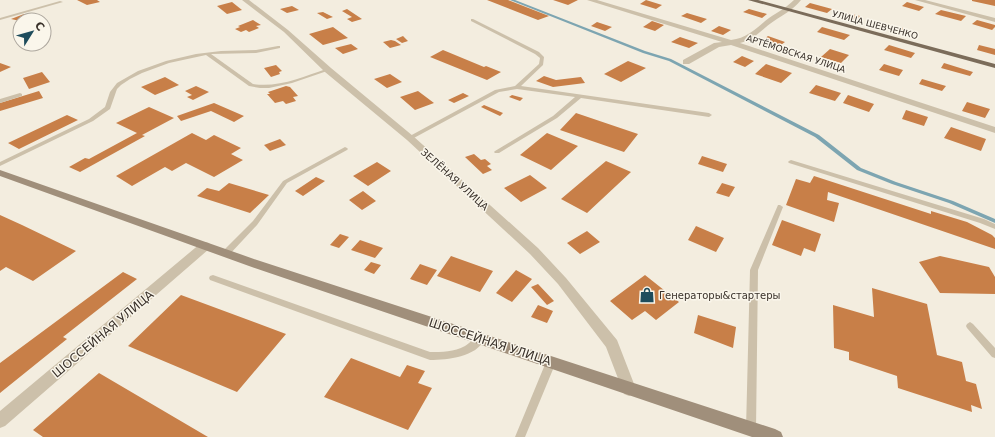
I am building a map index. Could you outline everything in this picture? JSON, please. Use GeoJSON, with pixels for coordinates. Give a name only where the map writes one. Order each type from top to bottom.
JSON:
{"type":"FeatureCollection","features":[{"type":"Feature","properties":{"kind":"main road","name":"УЛИЦА ШЕВЧЕНКО"},"geometry":{"type":"LineString","coordinates":[[751,0],[995,66]]}},
{"type":"Feature","properties":{"kind":"main road","name":"ШОССЕЙНАЯ УЛИЦА"},"geometry":{"type":"LineString","coordinates":[[0,173],[205,246],[775,437]]}},
{"type":"Feature","properties":{"kind":"street","name":"ЗЕЛЁНАЯ УЛИЦА"},"geometry":{"type":"LineString","coordinates":[[245,0],[286,31],[328,70],[410,138],[504,222],[562,281],[612,344],[629,389]]}},
{"type":"Feature","properties":{"kind":"street","name":"АРТЁМОВСКАЯ УЛИЦА"},"geometry":{"type":"LineString","coordinates":[[590,0],[729,42],[995,130]]}},
{"type":"Feature","properties":{"kind":"street"},"geometry":{"type":"LineString","coordinates":[[686,62],[717,45],[741,41],[749,38],[772,19],[788,10],[798,0]]}},
{"type":"Feature","properties":{"kind":"street"},"geometry":{"type":"LineString","coordinates":[[918,0],[995,20]]}},
{"type":"Feature","properties":{"kind":"street","name":"ШОССЕЙНАЯ УЛИЦА"},"geometry":{"type":"LineString","coordinates":[[0,422],[205,246]]}},
{"type":"Feature","properties":{"kind":"lane"},"geometry":{"type":"LineString","coordinates":[[0,19],[61,2]]}},
{"type":"Feature","properties":{"kind":"lane"},"geometry":{"type":"LineString","coordinates":[[472,20],[536,53],[542,58],[541,64],[517,87]]}},
{"type":"Feature","properties":{"kind":"lane"},"geometry":{"type":"LineString","coordinates":[[0,164],[91,120],[108,108],[111,96],[118,85],[134,74],[173,62],[207,54],[220,52],[264,52],[278,47]]}},
{"type":"Feature","properties":{"kind":"lane"},"geometry":{"type":"LineString","coordinates":[[207,54],[252,85],[258,87],[284,83],[328,70]]}},
{"type":"Feature","properties":{"kind":"lane"},"geometry":{"type":"LineString","coordinates":[[410,138],[497,91],[517,87],[708,115]]}},
{"type":"Feature","properties":{"kind":"lane"},"geometry":{"type":"LineString","coordinates":[[0,101],[20,95]]}},
{"type":"Feature","properties":{"kind":"lane"},"geometry":{"type":"LineString","coordinates":[[497,152],[555,118],[580,96]]}},
{"type":"Feature","properties":{"kind":"lane"},"geometry":{"type":"LineString","coordinates":[[226,252],[255,223],[285,182],[345,149]]}},
{"type":"Feature","properties":{"kind":"lane"},"geometry":{"type":"LineString","coordinates":[[791,162],[982,220],[995,227]]}},
{"type":"Feature","properties":{"kind":"lane"},"geometry":{"type":"LineString","coordinates":[[751,430],[754,270],[780,207]]}},
{"type":"Feature","properties":{"kind":"lane"},"geometry":{"type":"LineString","coordinates":[[213,278],[430,356],[452,356],[470,348],[481,339]]}},
{"type":"Feature","properties":{"kind":"lane"},"geometry":{"type":"LineString","coordinates":[[970,326],[995,354]]}},
{"type":"Feature","properties":{"kind":"lane"},"geometry":{"type":"LineString","coordinates":[[520,437],[551,362]]}},
{"type":"Feature","properties":{"kind":"building"},"geometry":{"type":"Polygon","coordinates":[[[77,0],[97,0],[100,2],[87,5],[77,0]]]}},
{"type":"Feature","properties":{"kind":"building"},"geometry":{"type":"Polygon","coordinates":[[[487,0],[508,0],[549,16],[538,20],[487,0]]]}},
{"type":"Feature","properties":{"kind":"building"},"geometry":{"type":"Polygon","coordinates":[[[553,0],[578,0],[568,5],[553,0]]]}},
{"type":"Feature","properties":{"kind":"building"},"geometry":{"type":"Polygon","coordinates":[[[646,0],[662,5],[656,9],[640,4],[646,0]]]}},
{"type":"Feature","properties":{"kind":"building"},"geometry":{"type":"Polygon","coordinates":[[[995,0],[995,6],[972,1],[995,0]]]}},
{"type":"Feature","properties":{"kind":"building"},"geometry":{"type":"Polygon","coordinates":[[[232,2],[242,10],[227,14],[217,6],[232,2]]]}},
{"type":"Feature","properties":{"kind":"building"},"geometry":{"type":"Polygon","coordinates":[[[907,2],[924,7],[919,11],[902,6],[907,2]]]}},
{"type":"Feature","properties":{"kind":"building"},"geometry":{"type":"Polygon","coordinates":[[[810,3],[832,9],[827,13],[805,7],[810,3]]]}},
{"type":"Feature","properties":{"kind":"building"},"geometry":{"type":"Polygon","coordinates":[[[292,6],[299,10],[287,13],[280,9],[292,6]]]}},
{"type":"Feature","properties":{"kind":"building"},"geometry":{"type":"Polygon","coordinates":[[[347,9],[362,19],[352,22],[347,19],[352,17],[342,11],[347,9]]]}},
{"type":"Feature","properties":{"kind":"building"},"geometry":{"type":"Polygon","coordinates":[[[749,9],[767,14],[762,18],[743,12],[749,9]]]}},
{"type":"Feature","properties":{"kind":"building"},"geometry":{"type":"Polygon","coordinates":[[[941,10],[966,16],[961,21],[935,14],[941,10]]]}},
{"type":"Feature","properties":{"kind":"building"},"geometry":{"type":"Polygon","coordinates":[[[323,12],[333,17],[327,19],[317,13],[323,12]]]}},
{"type":"Feature","properties":{"kind":"building"},"geometry":{"type":"Polygon","coordinates":[[[843,12],[860,16],[856,20],[840,16],[843,12]]]}},
{"type":"Feature","properties":{"kind":"building"},"geometry":{"type":"Polygon","coordinates":[[[687,13],[707,19],[701,23],[681,16],[687,13]]]}},
{"type":"Feature","properties":{"kind":"building"},"geometry":{"type":"Polygon","coordinates":[[[253,20],[261,25],[256,26],[259,28],[249,32],[246,30],[241,32],[235,29],[240,27],[238,26],[253,20]]]}},
{"type":"Feature","properties":{"kind":"building"},"geometry":{"type":"Polygon","coordinates":[[[977,20],[995,25],[995,27],[992,30],[972,24],[977,20]]]}},
{"type":"Feature","properties":{"kind":"building"},"geometry":{"type":"Polygon","coordinates":[[[652,21],[664,25],[655,31],[643,27],[652,21]]]}},
{"type":"Feature","properties":{"kind":"building"},"geometry":{"type":"Polygon","coordinates":[[[597,22],[612,27],[605,31],[591,26],[597,22]]]}},
{"type":"Feature","properties":{"kind":"building"},"geometry":{"type":"Polygon","coordinates":[[[887,24],[907,29],[903,34],[884,28],[887,24]]]}},
{"type":"Feature","properties":{"kind":"building"},"geometry":{"type":"Polygon","coordinates":[[[719,26],[731,30],[723,35],[711,31],[719,26]]]}},
{"type":"Feature","properties":{"kind":"building"},"geometry":{"type":"Polygon","coordinates":[[[333,27],[348,38],[323,45],[309,34],[333,27]]]}},
{"type":"Feature","properties":{"kind":"building"},"geometry":{"type":"Polygon","coordinates":[[[822,27],[850,35],[844,40],[817,32],[822,27]]]}},
{"type":"Feature","properties":{"kind":"building"},"geometry":{"type":"Polygon","coordinates":[[[403,36],[408,41],[402,43],[396,39],[403,36]]]}},
{"type":"Feature","properties":{"kind":"building"},"geometry":{"type":"Polygon","coordinates":[[[768,36],[785,42],[778,47],[760,42],[768,36]]]}},
{"type":"Feature","properties":{"kind":"building"},"geometry":{"type":"Polygon","coordinates":[[[680,37],[698,43],[689,48],[671,42],[680,37]]]}},
{"type":"Feature","properties":{"kind":"building"},"geometry":{"type":"Polygon","coordinates":[[[391,40],[401,45],[390,48],[383,42],[391,40]]]}},
{"type":"Feature","properties":{"kind":"building"},"geometry":{"type":"Polygon","coordinates":[[[351,44],[358,49],[343,54],[335,48],[351,44]]]}},
{"type":"Feature","properties":{"kind":"building"},"geometry":{"type":"Polygon","coordinates":[[[889,45],[915,53],[911,58],[884,50],[889,45]]]}},
{"type":"Feature","properties":{"kind":"building"},"geometry":{"type":"Polygon","coordinates":[[[979,45],[995,49],[995,55],[977,50],[979,45]]]}},
{"type":"Feature","properties":{"kind":"building"},"geometry":{"type":"Polygon","coordinates":[[[830,49],[849,55],[841,63],[821,57],[830,49]]]}},
{"type":"Feature","properties":{"kind":"building"},"geometry":{"type":"Polygon","coordinates":[[[443,50],[484,67],[486,66],[501,72],[487,80],[430,57],[443,50]]]}},
{"type":"Feature","properties":{"kind":"building"},"geometry":{"type":"Polygon","coordinates":[[[742,56],[754,61],[745,67],[733,62],[742,56]]]}},
{"type":"Feature","properties":{"kind":"building"},"geometry":{"type":"Polygon","coordinates":[[[628,61],[646,68],[621,82],[604,74],[628,61]]]}},
{"type":"Feature","properties":{"kind":"building"},"geometry":{"type":"Polygon","coordinates":[[[0,63],[11,67],[0,72],[0,63]]]}},
{"type":"Feature","properties":{"kind":"building"},"geometry":{"type":"Polygon","coordinates":[[[944,63],[973,72],[970,76],[941,68],[944,63]]]}},
{"type":"Feature","properties":{"kind":"building"},"geometry":{"type":"Polygon","coordinates":[[[766,64],[792,73],[781,83],[755,74],[766,64]]]}},
{"type":"Feature","properties":{"kind":"building"},"geometry":{"type":"Polygon","coordinates":[[[884,64],[903,70],[899,76],[879,70],[884,64]]]}},
{"type":"Feature","properties":{"kind":"building"},"geometry":{"type":"Polygon","coordinates":[[[276,65],[282,71],[279,72],[280,74],[271,77],[264,68],[276,65]]]}},
{"type":"Feature","properties":{"kind":"building"},"geometry":{"type":"Polygon","coordinates":[[[42,72],[50,82],[29,89],[23,78],[42,72]]]}},
{"type":"Feature","properties":{"kind":"building"},"geometry":{"type":"Polygon","coordinates":[[[390,74],[402,82],[387,88],[374,79],[390,74]]]}},
{"type":"Feature","properties":{"kind":"building"},"geometry":{"type":"Polygon","coordinates":[[[544,76],[556,80],[581,77],[585,83],[553,87],[536,81],[544,76]]]}},
{"type":"Feature","properties":{"kind":"building"},"geometry":{"type":"Polygon","coordinates":[[[165,77],[179,85],[155,95],[141,87],[165,77]]]}},
{"type":"Feature","properties":{"kind":"building"},"geometry":{"type":"Polygon","coordinates":[[[922,79],[946,86],[942,91],[919,84],[922,79]]]}},
{"type":"Feature","properties":{"kind":"building"},"geometry":{"type":"Polygon","coordinates":[[[816,85],[841,93],[835,101],[809,93],[816,85]]]}},
{"type":"Feature","properties":{"kind":"building"},"geometry":{"type":"Polygon","coordinates":[[[196,86],[209,92],[193,100],[187,97],[192,95],[185,91],[196,86]]]}},
{"type":"Feature","properties":{"kind":"building"},"geometry":{"type":"Polygon","coordinates":[[[286,86],[290,87],[298,96],[293,97],[296,101],[286,104],[283,101],[275,103],[267,94],[270,94],[268,92],[286,86]]]}},
{"type":"Feature","properties":{"kind":"building"},"geometry":{"type":"Polygon","coordinates":[[[39,91],[43,98],[0,111],[0,103],[39,91]]]}},
{"type":"Feature","properties":{"kind":"building"},"geometry":{"type":"Polygon","coordinates":[[[418,91],[434,103],[415,110],[400,97],[418,91]]]}},
{"type":"Feature","properties":{"kind":"building"},"geometry":{"type":"Polygon","coordinates":[[[463,93],[469,96],[454,103],[448,100],[463,93]]]}},
{"type":"Feature","properties":{"kind":"building"},"geometry":{"type":"Polygon","coordinates":[[[512,95],[523,98],[520,101],[509,97],[512,95]]]}},
{"type":"Feature","properties":{"kind":"building"},"geometry":{"type":"Polygon","coordinates":[[[848,95],[874,104],[869,112],[843,103],[848,95]]]}},
{"type":"Feature","properties":{"kind":"building"},"geometry":{"type":"Polygon","coordinates":[[[967,102],[990,109],[985,118],[962,111],[967,102]]]}},
{"type":"Feature","properties":{"kind":"building"},"geometry":{"type":"Polygon","coordinates":[[[214,103],[244,116],[234,122],[211,111],[181,121],[177,116],[214,103]]]}},
{"type":"Feature","properties":{"kind":"building"},"geometry":{"type":"Polygon","coordinates":[[[484,105],[503,113],[500,116],[481,107],[484,105]]]}},
{"type":"Feature","properties":{"kind":"building"},"geometry":{"type":"Polygon","coordinates":[[[149,107],[174,118],[80,172],[69,167],[85,158],[89,159],[137,133],[116,123],[149,107]]]}},
{"type":"Feature","properties":{"kind":"building"},"geometry":{"type":"Polygon","coordinates":[[[906,110],[928,117],[924,126],[902,119],[906,110]]]}},
{"type":"Feature","properties":{"kind":"building"},"geometry":{"type":"Polygon","coordinates":[[[576,113],[638,134],[624,152],[560,130],[576,113]]]}},
{"type":"Feature","properties":{"kind":"building"},"geometry":{"type":"Polygon","coordinates":[[[67,115],[78,120],[19,149],[8,143],[67,115]]]}},
{"type":"Feature","properties":{"kind":"building"},"geometry":{"type":"Polygon","coordinates":[[[951,127],[986,139],[981,151],[944,138],[951,127]]]}},
{"type":"Feature","properties":{"kind":"building"},"geometry":{"type":"Polygon","coordinates":[[[192,133],[206,140],[214,135],[241,148],[231,154],[243,160],[214,177],[186,163],[172,171],[165,167],[132,186],[116,176],[192,133]]]}},
{"type":"Feature","properties":{"kind":"building"},"geometry":{"type":"Polygon","coordinates":[[[547,133],[578,146],[551,170],[520,155],[547,133]]]}},
{"type":"Feature","properties":{"kind":"building"},"geometry":{"type":"Polygon","coordinates":[[[280,139],[286,145],[270,151],[264,145],[280,139]]]}},
{"type":"Feature","properties":{"kind":"building"},"geometry":{"type":"Polygon","coordinates":[[[474,154],[481,160],[485,159],[491,164],[487,166],[492,170],[483,174],[465,157],[474,154]]]}},
{"type":"Feature","properties":{"kind":"building"},"geometry":{"type":"Polygon","coordinates":[[[702,156],[727,164],[723,172],[698,164],[702,156]]]}},
{"type":"Feature","properties":{"kind":"building"},"geometry":{"type":"Polygon","coordinates":[[[606,161],[631,172],[587,213],[561,199],[606,161]]]}},
{"type":"Feature","properties":{"kind":"building"},"geometry":{"type":"Polygon","coordinates":[[[377,162],[391,171],[368,186],[353,176],[377,162]]]}},
{"type":"Feature","properties":{"kind":"building"},"geometry":{"type":"Polygon","coordinates":[[[530,175],[547,188],[521,202],[504,188],[530,175]]]}},
{"type":"Feature","properties":{"kind":"building"},"geometry":{"type":"Polygon","coordinates":[[[814,176],[931,214],[931,211],[967,222],[992,235],[995,238],[995,249],[828,192],[827,200],[839,203],[834,222],[786,205],[796,179],[810,183],[814,176]]]}},
{"type":"Feature","properties":{"kind":"building"},"geometry":{"type":"Polygon","coordinates":[[[316,177],[325,181],[303,196],[295,191],[316,177]]]}},
{"type":"Feature","properties":{"kind":"building"},"geometry":{"type":"Polygon","coordinates":[[[229,183],[269,195],[250,213],[197,196],[207,188],[219,191],[229,183]]]}},
{"type":"Feature","properties":{"kind":"building"},"geometry":{"type":"Polygon","coordinates":[[[722,183],[735,187],[729,197],[716,193],[722,183]]]}},
{"type":"Feature","properties":{"kind":"building"},"geometry":{"type":"Polygon","coordinates":[[[363,191],[376,201],[362,210],[349,200],[363,191]]]}},
{"type":"Feature","properties":{"kind":"building"},"geometry":{"type":"Polygon","coordinates":[[[0,215],[76,251],[33,281],[6,267],[0,271],[0,215]]]}},
{"type":"Feature","properties":{"kind":"building"},"geometry":{"type":"Polygon","coordinates":[[[782,220],[821,234],[815,252],[804,248],[801,256],[772,245],[782,220]]]}},
{"type":"Feature","properties":{"kind":"building"},"geometry":{"type":"Polygon","coordinates":[[[696,226],[724,238],[716,252],[688,240],[696,226]]]}},
{"type":"Feature","properties":{"kind":"building"},"geometry":{"type":"Polygon","coordinates":[[[587,231],[600,242],[580,254],[567,243],[587,231]]]}},
{"type":"Feature","properties":{"kind":"building"},"geometry":{"type":"Polygon","coordinates":[[[340,234],[349,237],[339,248],[330,245],[340,234]]]}},
{"type":"Feature","properties":{"kind":"building"},"geometry":{"type":"Polygon","coordinates":[[[360,240],[383,248],[375,258],[351,250],[360,240]]]}},
{"type":"Feature","properties":{"kind":"building"},"geometry":{"type":"Polygon","coordinates":[[[451,256],[493,271],[480,292],[437,276],[451,256]]]}},
{"type":"Feature","properties":{"kind":"building"},"geometry":{"type":"Polygon","coordinates":[[[940,256],[989,267],[995,277],[995,294],[940,293],[919,262],[940,256]]]}},
{"type":"Feature","properties":{"kind":"building"},"geometry":{"type":"Polygon","coordinates":[[[371,262],[381,265],[374,274],[364,270],[371,262]]]}},
{"type":"Feature","properties":{"kind":"building"},"geometry":{"type":"Polygon","coordinates":[[[420,264],[437,270],[427,285],[410,279],[420,264]]]}},
{"type":"Feature","properties":{"kind":"building"},"geometry":{"type":"Polygon","coordinates":[[[516,270],[532,279],[512,302],[496,293],[516,270]]]}},
{"type":"Feature","properties":{"kind":"building"},"geometry":{"type":"Polygon","coordinates":[[[123,272],[137,279],[63,337],[67,339],[0,393],[0,363],[123,272]]]}},
{"type":"Feature","properties":{"kind":"building"},"geometry":{"type":"Polygon","coordinates":[[[645,275],[679,302],[656,320],[645,311],[632,320],[610,301],[645,275]]]}},
{"type":"Feature","properties":{"kind":"building"},"geometry":{"type":"Polygon","coordinates":[[[538,284],[554,301],[547,305],[531,287],[538,284]]]}},
{"type":"Feature","properties":{"kind":"building"},"geometry":{"type":"Polygon","coordinates":[[[872,288],[927,304],[937,355],[962,362],[966,381],[976,384],[982,409],[971,405],[972,412],[898,388],[897,376],[849,360],[849,352],[834,348],[833,305],[874,317],[872,288]]]}},
{"type":"Feature","properties":{"kind":"building"},"geometry":{"type":"Polygon","coordinates":[[[181,295],[286,334],[237,392],[128,346],[181,295]]]}},
{"type":"Feature","properties":{"kind":"building"},"geometry":{"type":"Polygon","coordinates":[[[538,305],[553,311],[547,323],[531,317],[538,305]]]}},
{"type":"Feature","properties":{"kind":"building"},"geometry":{"type":"Polygon","coordinates":[[[698,315],[736,327],[733,348],[694,333],[698,315]]]}},
{"type":"Feature","properties":{"kind":"building"},"geometry":{"type":"Polygon","coordinates":[[[351,358],[400,377],[407,365],[425,371],[418,383],[432,388],[408,430],[324,397],[351,358]]]}},
{"type":"Feature","properties":{"kind":"building"},"geometry":{"type":"Polygon","coordinates":[[[99,373],[208,437],[43,437],[33,430],[99,373]]]}},
{"type":"Feature","properties":{"kind":"waterway"},"geometry":{"type":"LineString","coordinates":[[512,0],[644,52],[670,60],[817,136],[859,169],[894,183],[951,202],[995,221]]}},
{"type":"Feature","properties":{"kind":"place","name":"Генераторы&стартеры"},"geometry":{"type":"Point","coordinates":[647,295]}}]}
